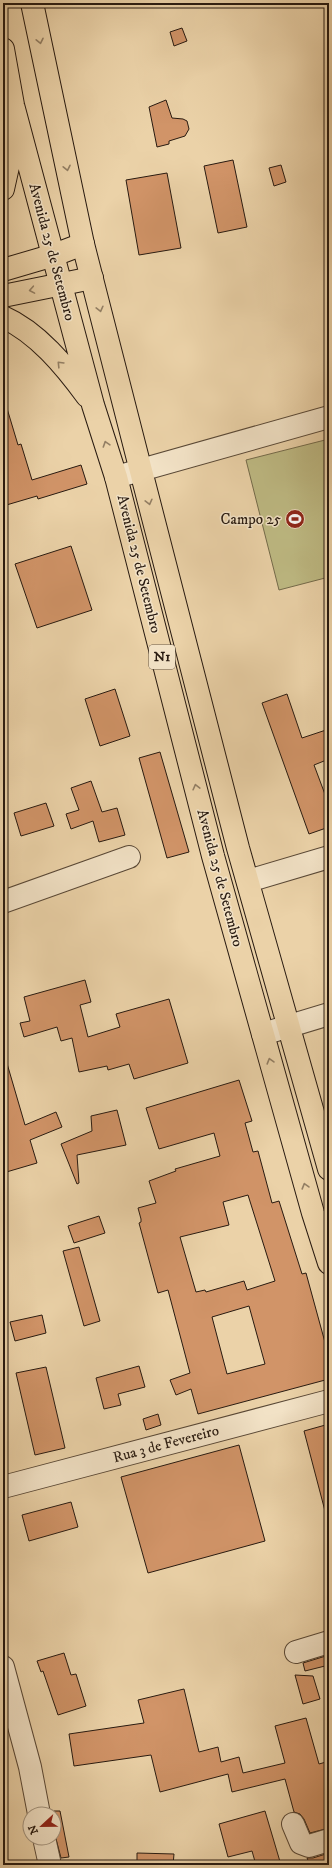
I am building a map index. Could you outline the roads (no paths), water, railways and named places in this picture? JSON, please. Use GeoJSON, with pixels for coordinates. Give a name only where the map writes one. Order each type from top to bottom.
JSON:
{"type":"FeatureCollection","features":[{"type":"Feature","properties":{"kind":"main road","name":"Avenida 25 de Setembro"},"geometry":{"type":"LineString","coordinates":[[32,3],[84,244],[141,471],[238,848],[287,1026],[329,1169]]}},
{"type":"Feature","properties":{"kind":"main road","name":"Avenida 25 de Setembro"},"geometry":{"type":"LineString","coordinates":[[3,49],[13,105],[93,405],[116,477],[213,856],[262,1034],[321,1210],[329,1263]]}},
{"type":"Feature","properties":{"kind":"main road"},"geometry":{"type":"LineString","coordinates":[[3,189],[13,144],[13,105]]}},
{"type":"Feature","properties":{"kind":"main road"},"geometry":{"type":"LineString","coordinates":[[3,270],[54,255],[84,244]]}},
{"type":"Feature","properties":{"kind":"main road"},"geometry":{"type":"LineString","coordinates":[[3,296],[92,278]]}},
{"type":"Feature","properties":{"kind":"main road"},"geometry":{"type":"LineString","coordinates":[[3,317],[16,323],[40,342],[72,376],[93,405]]}},
{"type":"Feature","properties":{"kind":"main road"},"geometry":{"type":"LineString","coordinates":[[213,856],[238,848]]}},
{"type":"Feature","properties":{"kind":"street"},"geometry":{"type":"LineString","coordinates":[[116,477],[329,416]]}},
{"type":"Feature","properties":{"kind":"street"},"geometry":{"type":"LineString","coordinates":[[3,902],[129,857]]}},
{"type":"Feature","properties":{"kind":"street"},"geometry":{"type":"LineString","coordinates":[[248,881],[329,857]]}},
{"type":"Feature","properties":{"kind":"street"},"geometry":{"type":"LineString","coordinates":[[262,1034],[329,1014]]}},
{"type":"Feature","properties":{"kind":"street","name":"Rua 3 de Fevereiro"},"geometry":{"type":"LineString","coordinates":[[3,1487],[329,1401]]}},
{"type":"Feature","properties":{"kind":"street"},"geometry":{"type":"LineString","coordinates":[[296,1652],[329,1642]]}},
{"type":"Feature","properties":{"kind":"street"},"geometry":{"type":"LineString","coordinates":[[3,1668],[30,1766],[38,1806]]}},
{"type":"Feature","properties":{"kind":"street"},"geometry":{"type":"LineString","coordinates":[[293,1824],[301,1843],[309,1846],[329,1840]]}},
{"type":"Feature","properties":{"kind":"street"},"geometry":{"type":"LineString","coordinates":[[46,1846],[50,1865]]}},
{"type":"Feature","properties":{"kind":"place","name":"Campo 25"},"geometry":{"type":"Point","coordinates":[295,519]}}]}
